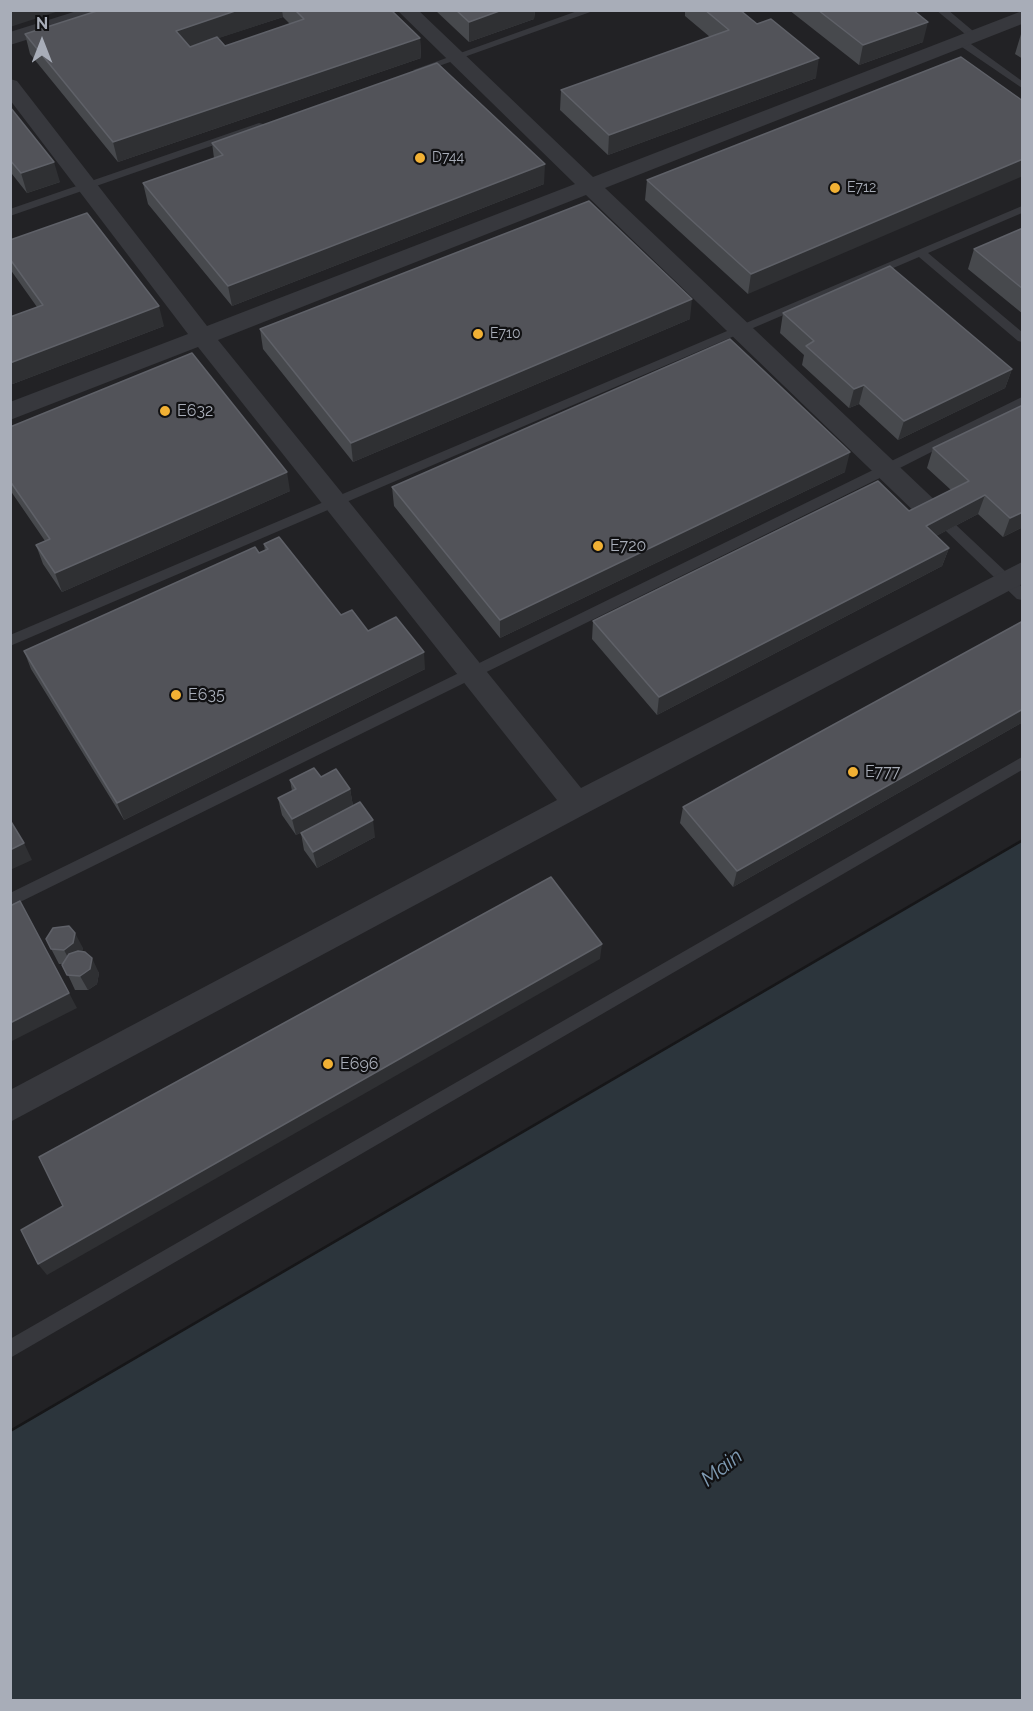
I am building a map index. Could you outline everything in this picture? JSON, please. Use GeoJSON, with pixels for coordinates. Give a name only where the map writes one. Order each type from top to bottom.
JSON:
{"type":"FeatureCollection","features":[{"type":"Feature","properties":{"kind":"street"},"geometry":{"type":"LineString","coordinates":[[10,39],[102,10]]}},
{"type":"Feature","properties":{"kind":"street"},"geometry":{"type":"LineString","coordinates":[[406,10],[942,521]]}},
{"type":"Feature","properties":{"kind":"street"},"geometry":{"type":"LineString","coordinates":[[10,412],[1023,17]]}},
{"type":"Feature","properties":{"kind":"street"},"geometry":{"type":"LineString","coordinates":[[10,85],[203,338],[577,804]]}},
{"type":"Feature","properties":{"kind":"street"},"geometry":{"type":"LineString","coordinates":[[10,1107],[577,804],[1017,583]]}},
{"type":"Feature","properties":{"kind":"lane"},"geometry":{"type":"LineString","coordinates":[[410,73],[591,10]]}},
{"type":"Feature","properties":{"kind":"lane"},"geometry":{"type":"LineString","coordinates":[[941,10],[967,38],[1023,85]]}},
{"type":"Feature","properties":{"kind":"lane"},"geometry":{"type":"LineString","coordinates":[[10,213],[266,124]]}},
{"type":"Feature","properties":{"kind":"lane"},"geometry":{"type":"LineString","coordinates":[[10,642],[1023,209]]}},
{"type":"Feature","properties":{"kind":"lane"},"geometry":{"type":"LineString","coordinates":[[921,253],[1023,338]]}},
{"type":"Feature","properties":{"kind":"lane"},"geometry":{"type":"LineString","coordinates":[[10,901],[471,672],[886,470],[1023,400]]}},
{"type":"Feature","properties":{"kind":"lane"},"geometry":{"type":"LineString","coordinates":[[942,521],[1017,583]]}},
{"type":"Feature","properties":{"kind":"lane"},"geometry":{"type":"LineString","coordinates":[[10,1350],[1023,763]]}},
{"type":"Feature","properties":{"kind":"shaded area"},"geometry":{"type":"Polygon","coordinates":[[[11,11],[1022,11],[1022,839],[11,1429],[11,11]]]}},
{"type":"Feature","properties":{"kind":"water","name":"Main"},"geometry":{"type":"Polygon","coordinates":[[[1022,842],[1022,1700],[11,1700],[11,1432],[1022,842]]]}},
{"type":"Feature","properties":{"kind":"building"},"geometry":{"type":"Polygon","coordinates":[[[100,10],[238,10],[176,31],[190,47],[217,37],[225,46],[304,19],[295,10],[391,10],[420,38],[113,142],[25,34],[100,10]]]}},
{"type":"Feature","properties":{"kind":"building"},"geometry":{"type":"Polygon","coordinates":[[[456,10],[502,10],[469,22],[456,10]]]}},
{"type":"Feature","properties":{"kind":"building"},"geometry":{"type":"Polygon","coordinates":[[[705,10],[740,10],[757,24],[771,19],[819,58],[609,135],[561,90],[729,30],[705,10]]]}},
{"type":"Feature","properties":{"kind":"building"},"geometry":{"type":"Polygon","coordinates":[[[818,10],[913,10],[928,22],[863,45],[818,10]]]}},
{"type":"Feature","properties":{"kind":"building","name":"E712"},"geometry":{"type":"Polygon","coordinates":[[[961,57],[1023,101],[1023,159],[751,274],[647,180],[961,57]]]}},
{"type":"Feature","properties":{"kind":"building"},"geometry":{"type":"Polygon","coordinates":[[[437,63],[545,164],[228,286],[143,183],[223,155],[212,143],[437,63]]]}},
{"type":"Feature","properties":{"kind":"building"},"geometry":{"type":"Polygon","coordinates":[[[10,107],[54,162],[21,173],[10,160],[10,107]]]}},
{"type":"Feature","properties":{"kind":"building","name":"E710"},"geometry":{"type":"Polygon","coordinates":[[[589,201],[692,299],[351,443],[260,329],[589,201]]]}},
{"type":"Feature","properties":{"kind":"building"},"geometry":{"type":"Polygon","coordinates":[[[87,213],[159,306],[10,363],[10,317],[43,305],[10,259],[10,240],[87,213]]]}},
{"type":"Feature","properties":{"kind":"building"},"geometry":{"type":"Polygon","coordinates":[[[1023,228],[1023,289],[974,249],[1023,228]]]}},
{"type":"Feature","properties":{"kind":"building"},"geometry":{"type":"Polygon","coordinates":[[[890,266],[1012,369],[904,421],[864,385],[854,389],[806,346],[814,341],[783,313],[890,266]]]}},
{"type":"Feature","properties":{"kind":"building","name":"E720"},"geometry":{"type":"Polygon","coordinates":[[[730,339],[850,452],[500,620],[392,487],[730,339]]]}},
{"type":"Feature","properties":{"kind":"building"},"geometry":{"type":"Polygon","coordinates":[[[192,353],[287,472],[55,573],[36,545],[50,539],[10,481],[10,427],[192,353]]]}},
{"type":"Feature","properties":{"kind":"building"},"geometry":{"type":"Polygon","coordinates":[[[1023,405],[1023,512],[1010,518],[985,495],[926,526],[949,548],[659,697],[593,621],[878,481],[909,511],[969,481],[933,448],[1023,405]]]}},
{"type":"Feature","properties":{"kind":"building","name":"E635"},"geometry":{"type":"Polygon","coordinates":[[[279,537],[341,615],[352,610],[368,631],[396,617],[424,652],[117,803],[24,651],[255,547],[259,553],[268,549],[264,544],[279,537]]]}},
{"type":"Feature","properties":{"kind":"building","name":"E777"},"geometry":{"type":"Polygon","coordinates":[[[1023,621],[1023,709],[737,871],[683,807],[1023,621]]]}},
{"type":"Feature","properties":{"kind":"building"},"geometry":{"type":"Polygon","coordinates":[[[314,768],[321,777],[336,769],[350,789],[292,819],[278,798],[296,789],[290,780],[314,768]]]}},
{"type":"Feature","properties":{"kind":"building"},"geometry":{"type":"Polygon","coordinates":[[[360,802],[373,820],[313,852],[301,833],[360,802]]]}},
{"type":"Feature","properties":{"kind":"building"},"geometry":{"type":"Polygon","coordinates":[[[10,820],[24,843],[10,850],[10,820]]]}},
{"type":"Feature","properties":{"kind":"building","name":"E696"},"geometry":{"type":"Polygon","coordinates":[[[551,877],[602,944],[38,1264],[21,1230],[63,1206],[39,1157],[551,877]]]}},
{"type":"Feature","properties":{"kind":"building"},"geometry":{"type":"Polygon","coordinates":[[[20,901],[69,993],[10,1023],[10,906],[20,901]]]}},
{"type":"Feature","properties":{"kind":"building"},"geometry":{"type":"Polygon","coordinates":[[[69,926],[75,933],[73,943],[64,950],[51,949],[46,939],[53,928],[69,926]]]}},
{"type":"Feature","properties":{"kind":"building"},"geometry":{"type":"Polygon","coordinates":[[[78,951],[85,952],[92,958],[90,969],[80,976],[67,975],[62,965],[69,954],[78,951]]]}},
{"type":"Feature","properties":{"kind":"place","name":"D744"},"geometry":{"type":"Point","coordinates":[420,158]}},
{"type":"Feature","properties":{"kind":"place","name":"E712"},"geometry":{"type":"Point","coordinates":[835,188]}},
{"type":"Feature","properties":{"kind":"place","name":"E710"},"geometry":{"type":"Point","coordinates":[478,334]}},
{"type":"Feature","properties":{"kind":"place","name":"E632"},"geometry":{"type":"Point","coordinates":[165,411]}},
{"type":"Feature","properties":{"kind":"place","name":"E720"},"geometry":{"type":"Point","coordinates":[598,546]}},
{"type":"Feature","properties":{"kind":"place","name":"E635"},"geometry":{"type":"Point","coordinates":[176,695]}},
{"type":"Feature","properties":{"kind":"place","name":"E777"},"geometry":{"type":"Point","coordinates":[853,772]}},
{"type":"Feature","properties":{"kind":"place","name":"E696"},"geometry":{"type":"Point","coordinates":[328,1064]}}]}
